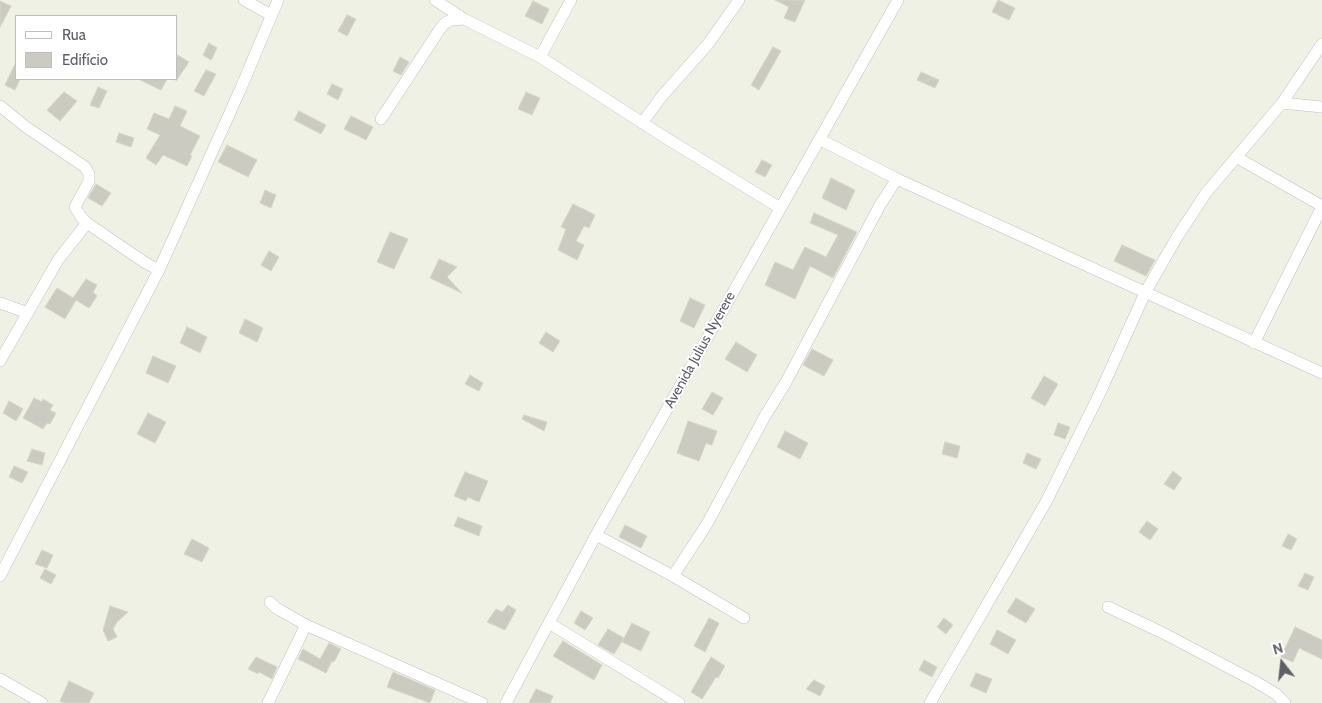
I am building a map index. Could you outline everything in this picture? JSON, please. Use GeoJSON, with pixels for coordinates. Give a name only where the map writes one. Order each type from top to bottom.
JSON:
{"type":"FeatureCollection","features":[{"type":"Feature","properties":{"kind":"street"},"geometry":{"type":"LineString","coordinates":[[244,0],[272,15]]}},
{"type":"Feature","properties":{"kind":"street"},"geometry":{"type":"LineString","coordinates":[[0,576],[159,270],[241,88],[278,0]]}},
{"type":"Feature","properties":{"kind":"street"},"geometry":{"type":"LineString","coordinates":[[435,0],[464,19],[540,57],[642,123],[780,208]]}},
{"type":"Feature","properties":{"kind":"street"},"geometry":{"type":"LineString","coordinates":[[540,57],[571,0]]}},
{"type":"Feature","properties":{"kind":"street"},"geometry":{"type":"LineString","coordinates":[[642,123],[662,96],[708,44],[739,0]]}},
{"type":"Feature","properties":{"kind":"street","name":"Avenida Julius Nyerere"},"geometry":{"type":"LineString","coordinates":[[506,703],[596,535],[898,0]]}},
{"type":"Feature","properties":{"kind":"street"},"geometry":{"type":"LineString","coordinates":[[381,119],[440,29],[451,20],[464,19]]}},
{"type":"Feature","properties":{"kind":"street"},"geometry":{"type":"LineString","coordinates":[[930,703],[1046,502],[1099,396],[1145,293],[1177,236],[1206,193],[1282,102],[1321,47]]}},
{"type":"Feature","properties":{"kind":"street"},"geometry":{"type":"LineString","coordinates":[[1282,102],[1322,107]]}},
{"type":"Feature","properties":{"kind":"street"},"geometry":{"type":"LineString","coordinates":[[0,106],[26,127],[85,166],[89,174],[89,181],[75,207],[87,223],[144,262],[159,270]]}},
{"type":"Feature","properties":{"kind":"street"},"geometry":{"type":"LineString","coordinates":[[820,140],[897,179],[1322,373]]}},
{"type":"Feature","properties":{"kind":"street"},"geometry":{"type":"LineString","coordinates":[[1236,157],[1322,207],[1254,343]]}},
{"type":"Feature","properties":{"kind":"street"},"geometry":{"type":"LineString","coordinates":[[673,576],[707,524],[765,416],[786,382],[880,205],[897,179]]}},
{"type":"Feature","properties":{"kind":"street"},"geometry":{"type":"LineString","coordinates":[[0,361],[58,260],[87,223]]}},
{"type":"Feature","properties":{"kind":"street"},"geometry":{"type":"LineString","coordinates":[[0,302],[28,313]]}},
{"type":"Feature","properties":{"kind":"street"},"geometry":{"type":"LineString","coordinates":[[596,535],[673,576],[744,618]]}},
{"type":"Feature","properties":{"kind":"street"},"geometry":{"type":"LineString","coordinates":[[270,602],[276,608],[306,625],[482,703]]}},
{"type":"Feature","properties":{"kind":"street"},"geometry":{"type":"LineString","coordinates":[[1108,606],[1256,682],[1276,694],[1285,703]]}},
{"type":"Feature","properties":{"kind":"street"},"geometry":{"type":"LineString","coordinates":[[549,623],[679,703]]}},
{"type":"Feature","properties":{"kind":"street"},"geometry":{"type":"LineString","coordinates":[[268,703],[306,625]]}},
{"type":"Feature","properties":{"kind":"street"},"geometry":{"type":"LineString","coordinates":[[0,679],[42,703]]}},
{"type":"Feature","properties":{"kind":"building"},"geometry":{"type":"Polygon","coordinates":[[[775,0],[805,0],[795,22],[784,18],[789,7],[775,0]]]}},
{"type":"Feature","properties":{"kind":"building"},"geometry":{"type":"Polygon","coordinates":[[[998,0],[1015,8],[1009,20],[992,12],[998,0]]]}},
{"type":"Feature","properties":{"kind":"building"},"geometry":{"type":"Polygon","coordinates":[[[0,1],[11,6],[0,27],[0,1]]]}},
{"type":"Feature","properties":{"kind":"building"},"geometry":{"type":"Polygon","coordinates":[[[533,1],[549,9],[542,24],[525,16],[533,1]]]}},
{"type":"Feature","properties":{"kind":"building"},"geometry":{"type":"Polygon","coordinates":[[[347,15],[356,19],[347,36],[338,31],[347,15]]]}},
{"type":"Feature","properties":{"kind":"building"},"geometry":{"type":"Polygon","coordinates":[[[209,43],[217,48],[211,60],[203,55],[209,43]]]}},
{"type":"Feature","properties":{"kind":"building"},"geometry":{"type":"Polygon","coordinates":[[[773,47],[781,51],[759,90],[751,85],[773,47]]]}},
{"type":"Feature","properties":{"kind":"building"},"geometry":{"type":"Polygon","coordinates":[[[178,55],[189,62],[178,78],[178,55]]]}},
{"type":"Feature","properties":{"kind":"building"},"geometry":{"type":"Polygon","coordinates":[[[400,57],[409,62],[401,75],[393,71],[400,57]]]}},
{"type":"Feature","properties":{"kind":"building"},"geometry":{"type":"Polygon","coordinates":[[[15,64],[15,80],[20,80],[15,90],[5,85],[15,64]]]}},
{"type":"Feature","properties":{"kind":"building"},"geometry":{"type":"Polygon","coordinates":[[[206,70],[216,74],[204,96],[194,91],[206,70]]]}},
{"type":"Feature","properties":{"kind":"building"},"geometry":{"type":"Polygon","coordinates":[[[921,72],[939,80],[935,88],[917,80],[921,72]]]}},
{"type":"Feature","properties":{"kind":"building"},"geometry":{"type":"Polygon","coordinates":[[[140,80],[166,80],[161,90],[140,80]]]}},
{"type":"Feature","properties":{"kind":"building"},"geometry":{"type":"Polygon","coordinates":[[[332,84],[343,89],[338,100],[327,94],[332,84]]]}},
{"type":"Feature","properties":{"kind":"building"},"geometry":{"type":"Polygon","coordinates":[[[98,87],[107,91],[99,108],[90,105],[98,87]]]}},
{"type":"Feature","properties":{"kind":"building"},"geometry":{"type":"Polygon","coordinates":[[[64,92],[77,101],[60,121],[47,110],[64,92]]]}},
{"type":"Feature","properties":{"kind":"building"},"geometry":{"type":"Polygon","coordinates":[[[526,92],[540,98],[532,115],[518,109],[526,92]]]}},
{"type":"Feature","properties":{"kind":"building"},"geometry":{"type":"Polygon","coordinates":[[[175,106],[187,111],[180,126],[200,136],[190,155],[192,156],[187,166],[163,155],[156,165],[146,158],[160,135],[147,129],[154,113],[169,119],[175,106]]]}},
{"type":"Feature","properties":{"kind":"building"},"geometry":{"type":"Polygon","coordinates":[[[299,111],[326,125],[321,134],[294,120],[299,111]]]}},
{"type":"Feature","properties":{"kind":"building"},"geometry":{"type":"Polygon","coordinates":[[[351,116],[373,127],[366,140],[344,129],[351,116]]]}},
{"type":"Feature","properties":{"kind":"building"},"geometry":{"type":"Polygon","coordinates":[[[119,133],[134,138],[131,147],[116,142],[119,133]]]}},
{"type":"Feature","properties":{"kind":"building"},"geometry":{"type":"Polygon","coordinates":[[[227,145],[257,160],[248,177],[218,162],[227,145]]]}},
{"type":"Feature","properties":{"kind":"building"},"geometry":{"type":"Polygon","coordinates":[[[762,160],[772,165],[765,177],[755,172],[762,160]]]}},
{"type":"Feature","properties":{"kind":"building"},"geometry":{"type":"Polygon","coordinates":[[[831,178],[855,190],[846,210],[822,198],[831,178]]]}},
{"type":"Feature","properties":{"kind":"building"},"geometry":{"type":"Polygon","coordinates":[[[96,184],[111,193],[102,206],[88,198],[96,184]]]}},
{"type":"Feature","properties":{"kind":"building"},"geometry":{"type":"Polygon","coordinates":[[[265,190],[276,195],[271,208],[260,203],[265,190]]]}},
{"type":"Feature","properties":{"kind":"building"},"geometry":{"type":"Polygon","coordinates":[[[573,204],[595,215],[589,228],[584,226],[576,241],[584,245],[577,260],[558,250],[566,229],[561,227],[573,204]]]}},
{"type":"Feature","properties":{"kind":"building"},"geometry":{"type":"Polygon","coordinates":[[[814,213],[857,232],[833,278],[810,266],[795,299],[765,285],[775,262],[793,270],[805,247],[826,257],[838,235],[810,223],[814,213]]]}},
{"type":"Feature","properties":{"kind":"building"},"geometry":{"type":"Polygon","coordinates":[[[390,232],[408,239],[394,269],[377,262],[390,232]]]}},
{"type":"Feature","properties":{"kind":"building"},"geometry":{"type":"Polygon","coordinates":[[[1122,245],[1155,260],[1146,276],[1114,261],[1122,245]]]}},
{"type":"Feature","properties":{"kind":"building"},"geometry":{"type":"Polygon","coordinates":[[[269,251],[279,257],[271,271],[261,265],[269,251]]]}},
{"type":"Feature","properties":{"kind":"building"},"geometry":{"type":"Polygon","coordinates":[[[439,259],[457,267],[447,277],[462,293],[430,278],[439,259]]]}},
{"type":"Feature","properties":{"kind":"building"},"geometry":{"type":"Polygon","coordinates":[[[86,279],[97,285],[93,292],[97,296],[89,308],[76,300],[65,319],[45,307],[57,288],[73,298],[86,279]]]}},
{"type":"Feature","properties":{"kind":"building"},"geometry":{"type":"Polygon","coordinates":[[[690,298],[705,305],[694,328],[680,321],[690,298]]]}},
{"type":"Feature","properties":{"kind":"building"},"geometry":{"type":"Polygon","coordinates":[[[245,319],[263,328],[257,342],[239,333],[245,319]]]}},
{"type":"Feature","properties":{"kind":"building"},"geometry":{"type":"Polygon","coordinates":[[[187,327],[207,337],[200,353],[180,343],[187,327]]]}},
{"type":"Feature","properties":{"kind":"building"},"geometry":{"type":"Polygon","coordinates":[[[546,332],[560,341],[553,352],[539,343],[546,332]]]}},
{"type":"Feature","properties":{"kind":"building"},"geometry":{"type":"Polygon","coordinates":[[[736,342],[757,355],[747,372],[725,359],[736,342]]]}},
{"type":"Feature","properties":{"kind":"building"},"geometry":{"type":"Polygon","coordinates":[[[812,349],[833,360],[824,376],[803,365],[812,349]]]}},
{"type":"Feature","properties":{"kind":"building"},"geometry":{"type":"Polygon","coordinates":[[[153,356],[176,366],[168,383],[146,373],[153,356]]]}},
{"type":"Feature","properties":{"kind":"building"},"geometry":{"type":"Polygon","coordinates":[[[470,375],[483,383],[479,391],[465,384],[470,375]]]}},
{"type":"Feature","properties":{"kind":"building"},"geometry":{"type":"Polygon","coordinates":[[[1044,376],[1058,384],[1045,406],[1031,398],[1044,376]]]}},
{"type":"Feature","properties":{"kind":"building"},"geometry":{"type":"Polygon","coordinates":[[[712,392],[723,398],[713,415],[702,409],[712,392]]]}},
{"type":"Feature","properties":{"kind":"building"},"geometry":{"type":"Polygon","coordinates":[[[34,398],[42,402],[43,399],[53,405],[50,410],[56,413],[50,424],[47,423],[43,429],[23,418],[34,398]]]}},
{"type":"Feature","properties":{"kind":"building"},"geometry":{"type":"Polygon","coordinates":[[[9,401],[23,409],[16,421],[3,413],[9,401]]]}},
{"type":"Feature","properties":{"kind":"building"},"geometry":{"type":"Polygon","coordinates":[[[148,413],[166,422],[155,443],[137,434],[148,413]]]}},
{"type":"Feature","properties":{"kind":"building"},"geometry":{"type":"Polygon","coordinates":[[[524,415],[547,422],[544,431],[522,419],[524,415]]]}},
{"type":"Feature","properties":{"kind":"building"},"geometry":{"type":"Polygon","coordinates":[[[688,421],[717,431],[712,445],[706,443],[699,461],[677,453],[688,421]]]}},
{"type":"Feature","properties":{"kind":"building"},"geometry":{"type":"Polygon","coordinates":[[[1058,423],[1070,427],[1065,439],[1054,435],[1058,423]]]}},
{"type":"Feature","properties":{"kind":"building"},"geometry":{"type":"Polygon","coordinates":[[[785,431],[808,443],[800,459],[777,447],[785,431]]]}},
{"type":"Feature","properties":{"kind":"building"},"geometry":{"type":"Polygon","coordinates":[[[945,442],[960,446],[957,458],[942,454],[945,442]]]}},
{"type":"Feature","properties":{"kind":"building"},"geometry":{"type":"Polygon","coordinates":[[[32,449],[45,453],[42,465],[27,461],[32,449]]]}},
{"type":"Feature","properties":{"kind":"building"},"geometry":{"type":"Polygon","coordinates":[[[1027,453],[1041,459],[1036,469],[1023,463],[1027,453]]]}},
{"type":"Feature","properties":{"kind":"building"},"geometry":{"type":"Polygon","coordinates":[[[14,466],[28,472],[22,483],[9,477],[14,466]]]}},
{"type":"Feature","properties":{"kind":"building"},"geometry":{"type":"Polygon","coordinates":[[[1173,471],[1182,478],[1174,490],[1164,484],[1173,471]]]}},
{"type":"Feature","properties":{"kind":"building"},"geometry":{"type":"Polygon","coordinates":[[[465,472],[488,481],[479,502],[468,497],[466,501],[454,496],[465,472]]]}},
{"type":"Feature","properties":{"kind":"building"},"geometry":{"type":"Polygon","coordinates":[[[458,517],[482,526],[479,536],[454,526],[458,517]]]}},
{"type":"Feature","properties":{"kind":"building"},"geometry":{"type":"Polygon","coordinates":[[[1147,521],[1158,529],[1150,540],[1139,532],[1147,521]]]}},
{"type":"Feature","properties":{"kind":"building"},"geometry":{"type":"Polygon","coordinates":[[[625,525],[647,536],[641,548],[619,537],[625,525]]]}},
{"type":"Feature","properties":{"kind":"building"},"geometry":{"type":"Polygon","coordinates":[[[1288,534],[1297,539],[1291,550],[1282,546],[1288,534]]]}},
{"type":"Feature","properties":{"kind":"building"},"geometry":{"type":"Polygon","coordinates":[[[192,539],[209,548],[202,562],[184,554],[192,539]]]}},
{"type":"Feature","properties":{"kind":"building"},"geometry":{"type":"Polygon","coordinates":[[[42,550],[53,555],[47,568],[35,564],[42,550]]]}},
{"type":"Feature","properties":{"kind":"building"},"geometry":{"type":"Polygon","coordinates":[[[45,569],[56,575],[51,584],[40,578],[45,569]]]}},
{"type":"Feature","properties":{"kind":"building"},"geometry":{"type":"Polygon","coordinates":[[[1305,573],[1314,577],[1308,590],[1298,586],[1305,573]]]}},
{"type":"Feature","properties":{"kind":"building"},"geometry":{"type":"Polygon","coordinates":[[[1016,598],[1035,609],[1026,623],[1007,612],[1016,598]]]}},
{"type":"Feature","properties":{"kind":"building"},"geometry":{"type":"Polygon","coordinates":[[[508,605],[516,610],[505,630],[487,622],[496,609],[502,612],[508,605]]]}},
{"type":"Feature","properties":{"kind":"building"},"geometry":{"type":"Polygon","coordinates":[[[110,606],[128,612],[117,622],[113,629],[117,637],[108,641],[103,630],[110,606]]]}},
{"type":"Feature","properties":{"kind":"building"},"geometry":{"type":"Polygon","coordinates":[[[581,611],[593,618],[585,630],[574,623],[581,611]]]}},
{"type":"Feature","properties":{"kind":"building"},"geometry":{"type":"Polygon","coordinates":[[[709,618],[719,623],[705,652],[694,646],[709,618]]]}},
{"type":"Feature","properties":{"kind":"building"},"geometry":{"type":"Polygon","coordinates":[[[944,618],[953,625],[946,634],[937,627],[944,618]]]}},
{"type":"Feature","properties":{"kind":"building"},"geometry":{"type":"Polygon","coordinates":[[[632,623],[650,632],[641,651],[622,642],[632,623]]]}},
{"type":"Feature","properties":{"kind":"building"},"geometry":{"type":"Polygon","coordinates":[[[1295,627],[1322,640],[1322,659],[1299,648],[1293,662],[1281,657],[1295,627]]]}},
{"type":"Feature","properties":{"kind":"building"},"geometry":{"type":"Polygon","coordinates":[[[608,629],[624,638],[614,654],[598,645],[608,629]]]}},
{"type":"Feature","properties":{"kind":"building"},"geometry":{"type":"Polygon","coordinates":[[[997,630],[1016,640],[1008,654],[990,644],[997,630]]]}},
{"type":"Feature","properties":{"kind":"building"},"geometry":{"type":"Polygon","coordinates":[[[563,641],[602,665],[594,680],[553,656],[563,641]]]}},
{"type":"Feature","properties":{"kind":"building"},"geometry":{"type":"Polygon","coordinates":[[[329,643],[341,649],[326,673],[298,659],[303,649],[320,659],[329,643]]]}},
{"type":"Feature","properties":{"kind":"building"},"geometry":{"type":"Polygon","coordinates":[[[256,657],[277,667],[272,679],[248,669],[256,657]]]}},
{"type":"Feature","properties":{"kind":"building"},"geometry":{"type":"Polygon","coordinates":[[[711,657],[725,666],[702,699],[691,692],[711,657]]]}},
{"type":"Feature","properties":{"kind":"building"},"geometry":{"type":"Polygon","coordinates":[[[924,660],[937,667],[932,677],[919,670],[924,660]]]}},
{"type":"Feature","properties":{"kind":"building"},"geometry":{"type":"Polygon","coordinates":[[[393,672],[435,690],[430,703],[387,687],[393,672]]]}},
{"type":"Feature","properties":{"kind":"building"},"geometry":{"type":"Polygon","coordinates":[[[976,673],[992,679],[986,693],[970,686],[976,673]]]}},
{"type":"Feature","properties":{"kind":"building"},"geometry":{"type":"Polygon","coordinates":[[[814,680],[825,686],[820,696],[806,689],[814,680]]]}},
{"type":"Feature","properties":{"kind":"building"},"geometry":{"type":"Polygon","coordinates":[[[69,681],[94,693],[89,703],[65,703],[60,701],[69,681]]]}},
{"type":"Feature","properties":{"kind":"building"},"geometry":{"type":"Polygon","coordinates":[[[536,689],[553,696],[550,703],[529,703],[536,689]]]}}]}
